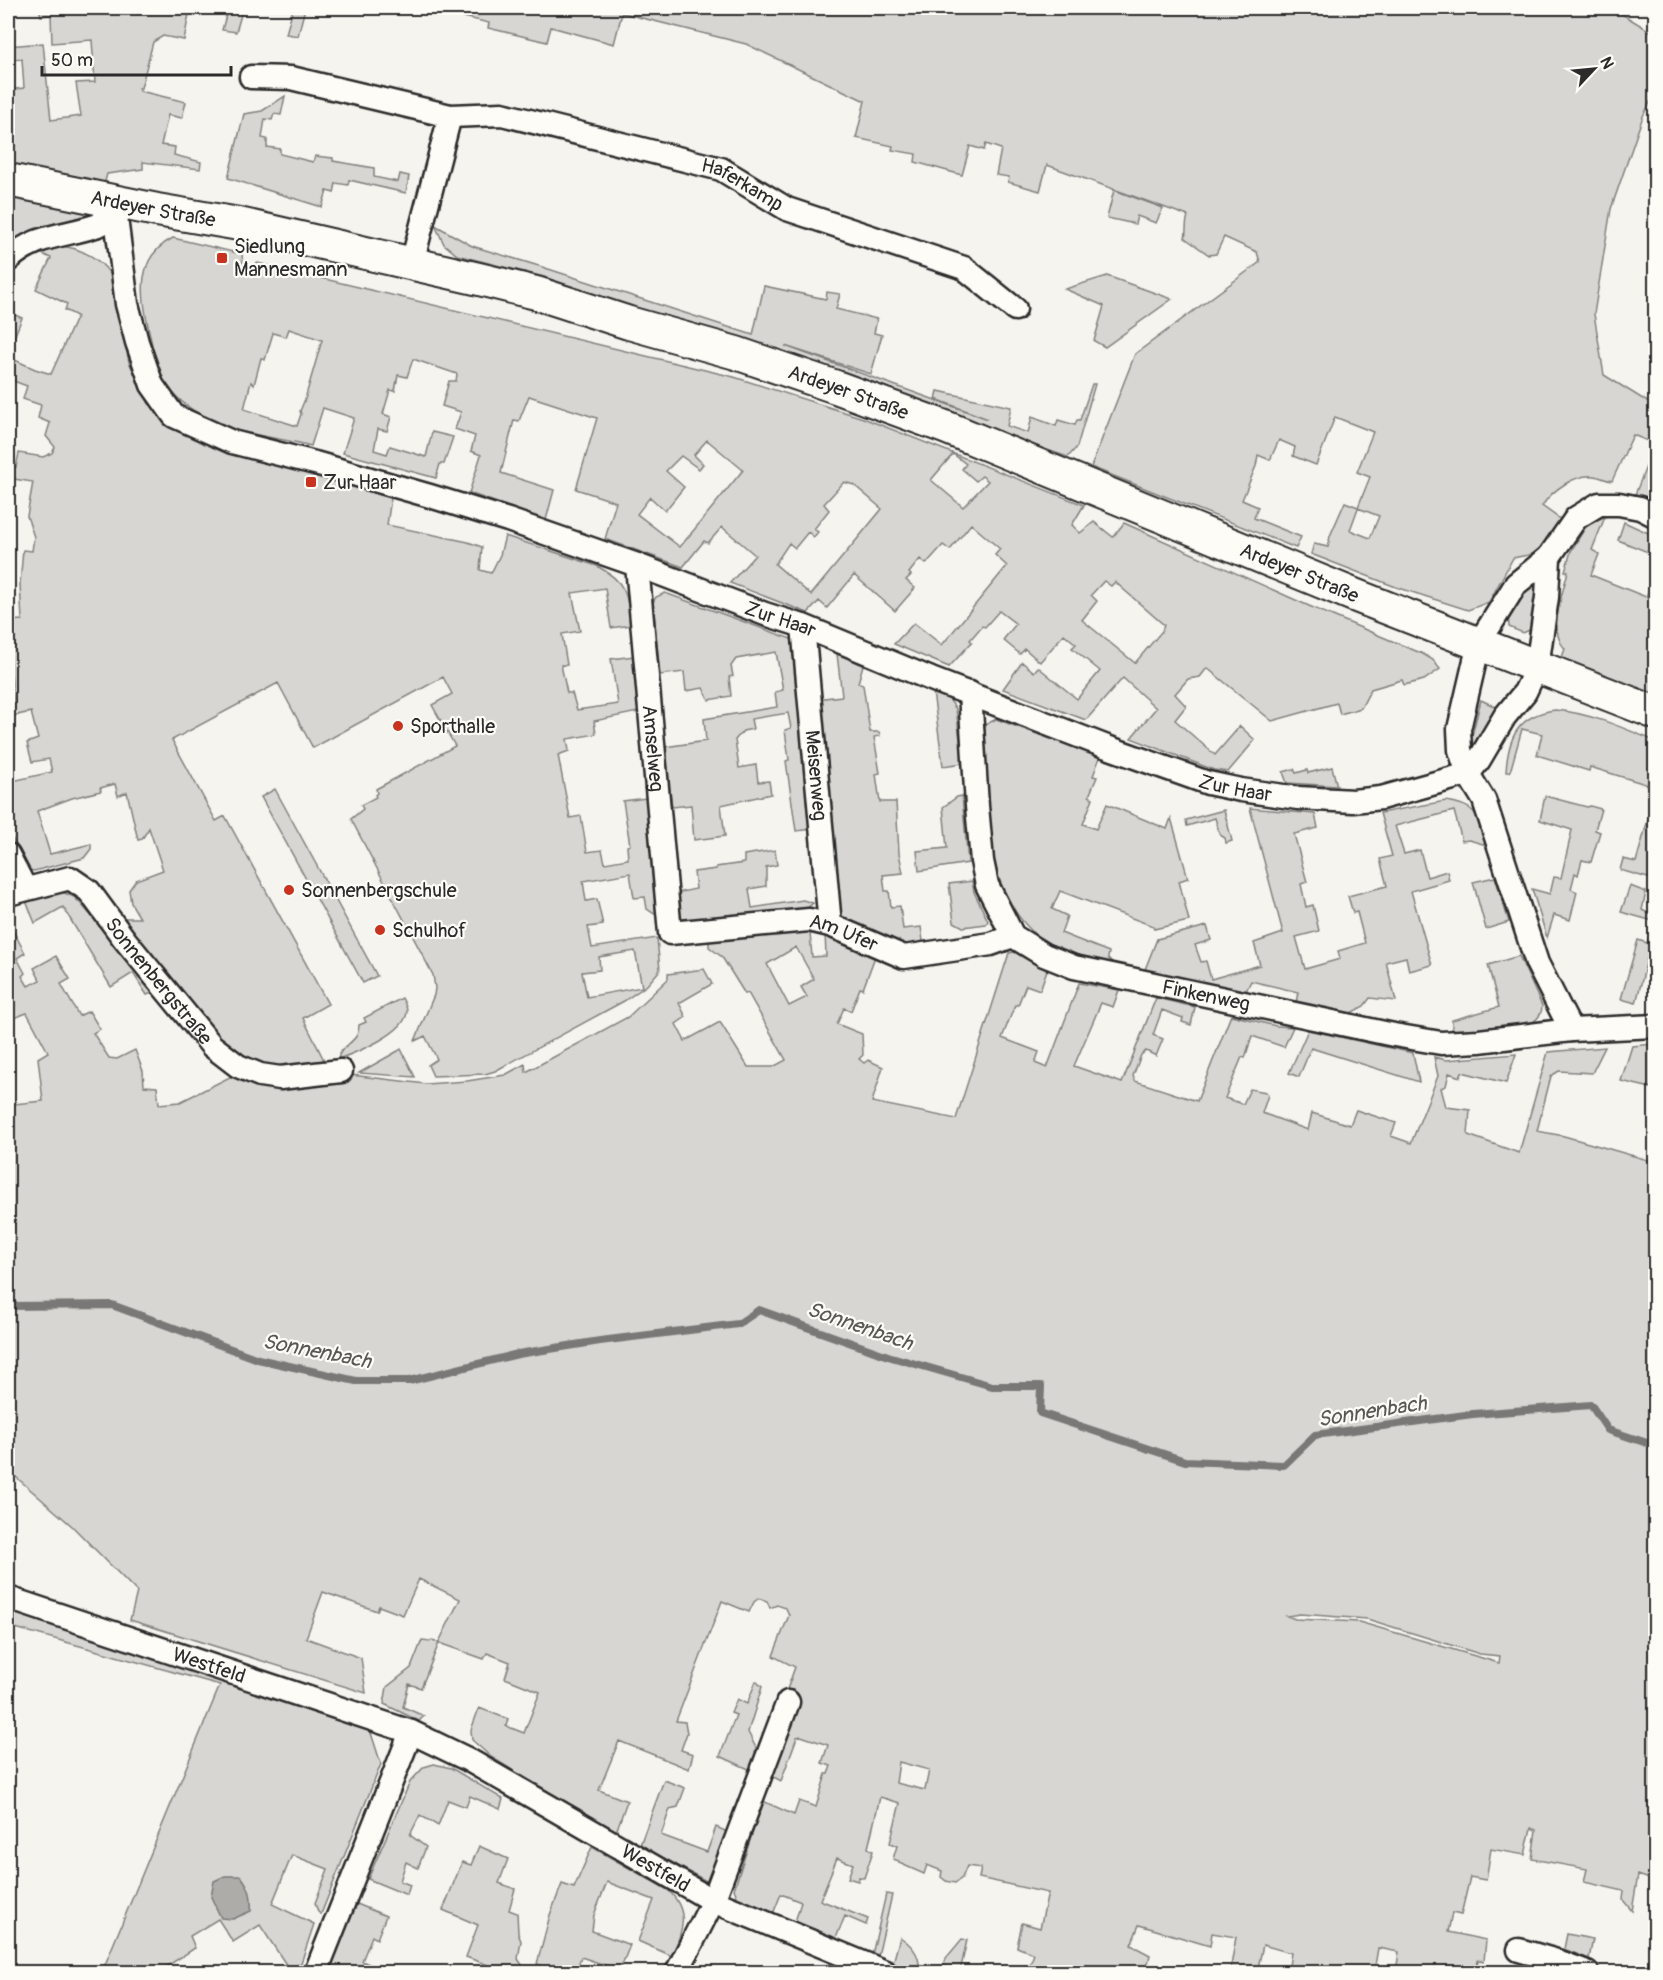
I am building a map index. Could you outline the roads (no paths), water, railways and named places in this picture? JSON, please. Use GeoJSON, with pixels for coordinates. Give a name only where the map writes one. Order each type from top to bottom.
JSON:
{"type":"FeatureCollection","features":[{"type":"Feature","properties":{"kind":"main road","name":"Ardeyer Straße"},"geometry":{"type":"LineString","coordinates":[[8,180],[239,224],[412,263],[536,293],[629,323],[736,353],[945,427],[1354,595],[1656,713]]}},
{"type":"Feature","properties":{"kind":"street","name":"Haferkamp"},"geometry":{"type":"LineString","coordinates":[[251,77],[291,78],[450,116],[502,114],[721,169],[787,209],[964,268],[1015,309]]}},
{"type":"Feature","properties":{"kind":"street"},"geometry":{"type":"LineString","coordinates":[[412,263],[450,116]]}},
{"type":"Feature","properties":{"kind":"street"},"geometry":{"type":"LineString","coordinates":[[8,260],[26,245],[42,238],[83,231],[101,224],[114,202]]}},
{"type":"Feature","properties":{"kind":"street","name":"Zur Haar"},"geometry":{"type":"LineString","coordinates":[[114,202],[127,304],[136,342],[152,385],[174,416],[232,442],[412,490],[508,520],[637,565],[803,626],[931,679],[1107,747],[1208,783],[1298,798],[1364,800],[1381,798],[1468,774]]}},
{"type":"Feature","properties":{"kind":"street"},"geometry":{"type":"LineString","coordinates":[[1571,1030],[1537,963],[1484,800],[1468,774],[1460,750],[1459,729],[1479,643],[1516,584],[1549,557],[1575,518],[1599,504],[1619,504],[1640,508],[1656,516]]}},
{"type":"Feature","properties":{"kind":"street"},"geometry":{"type":"LineString","coordinates":[[1468,774],[1505,716],[1525,692],[1537,667],[1547,597],[1549,557]]}},
{"type":"Feature","properties":{"kind":"street","name":"Amselweg"},"geometry":{"type":"LineString","coordinates":[[637,565],[670,933]]}},
{"type":"Feature","properties":{"kind":"street","name":"Meisenweg"},"geometry":{"type":"LineString","coordinates":[[803,626],[830,925]]}},
{"type":"Feature","properties":{"kind":"street"},"geometry":{"type":"LineString","coordinates":[[970,693],[982,861],[987,885],[1013,936]]}},
{"type":"Feature","properties":{"kind":"street","name":"Sonnenbergstraße"},"geometry":{"type":"LineString","coordinates":[[8,855],[16,891],[70,878],[89,891],[125,940],[212,1046],[238,1066],[260,1075],[280,1078],[341,1071]]}},
{"type":"Feature","properties":{"kind":"street","name":"Am Ufer"},"geometry":{"type":"LineString","coordinates":[[670,933],[809,920],[830,925],[904,957],[991,944],[1013,936]]}},
{"type":"Feature","properties":{"kind":"street","name":"Finkenweg"},"geometry":{"type":"LineString","coordinates":[[1013,936],[1044,955],[1074,967],[1441,1043],[1571,1030],[1656,1026]]}},
{"type":"Feature","properties":{"kind":"street","name":"Westfeld"},"geometry":{"type":"LineString","coordinates":[[8,1598],[411,1732],[477,1765],[713,1901],[885,1972]]}},
{"type":"Feature","properties":{"kind":"street","name":"Westfeld"},"geometry":{"type":"LineString","coordinates":[[677,1972],[713,1901],[788,1702]]}},
{"type":"Feature","properties":{"kind":"street"},"geometry":{"type":"LineString","coordinates":[[316,1972],[411,1732]]}},
{"type":"Feature","properties":{"kind":"street"},"geometry":{"type":"LineString","coordinates":[[1519,1950],[1557,1967],[1587,1972]]}},
{"type":"Feature","properties":{"kind":"waterway","name":"Sonnenbach"},"geometry":{"type":"LineString","coordinates":[[8,1306],[112,1305],[258,1359],[356,1381],[409,1381],[518,1354],[600,1341],[738,1324],[759,1310],[888,1356],[992,1386],[1041,1386],[1040,1413],[1185,1461],[1284,1465],[1315,1435],[1473,1414],[1591,1405],[1608,1430],[1656,1446]]}},
{"type":"Feature","properties":{"kind":"place","name":"Siedlung Mannesmann"},"geometry":{"type":"Point","coordinates":[222,258]}},
{"type":"Feature","properties":{"kind":"place","name":"Zur Haar"},"geometry":{"type":"Point","coordinates":[311,482]}},
{"type":"Feature","properties":{"kind":"place","name":"Sporthalle"},"geometry":{"type":"Point","coordinates":[398,726]}},
{"type":"Feature","properties":{"kind":"place","name":"Sonnenbergschule"},"geometry":{"type":"Point","coordinates":[289,890]}},
{"type":"Feature","properties":{"kind":"place","name":"Schulhof"},"geometry":{"type":"Point","coordinates":[380,930]}}]}
